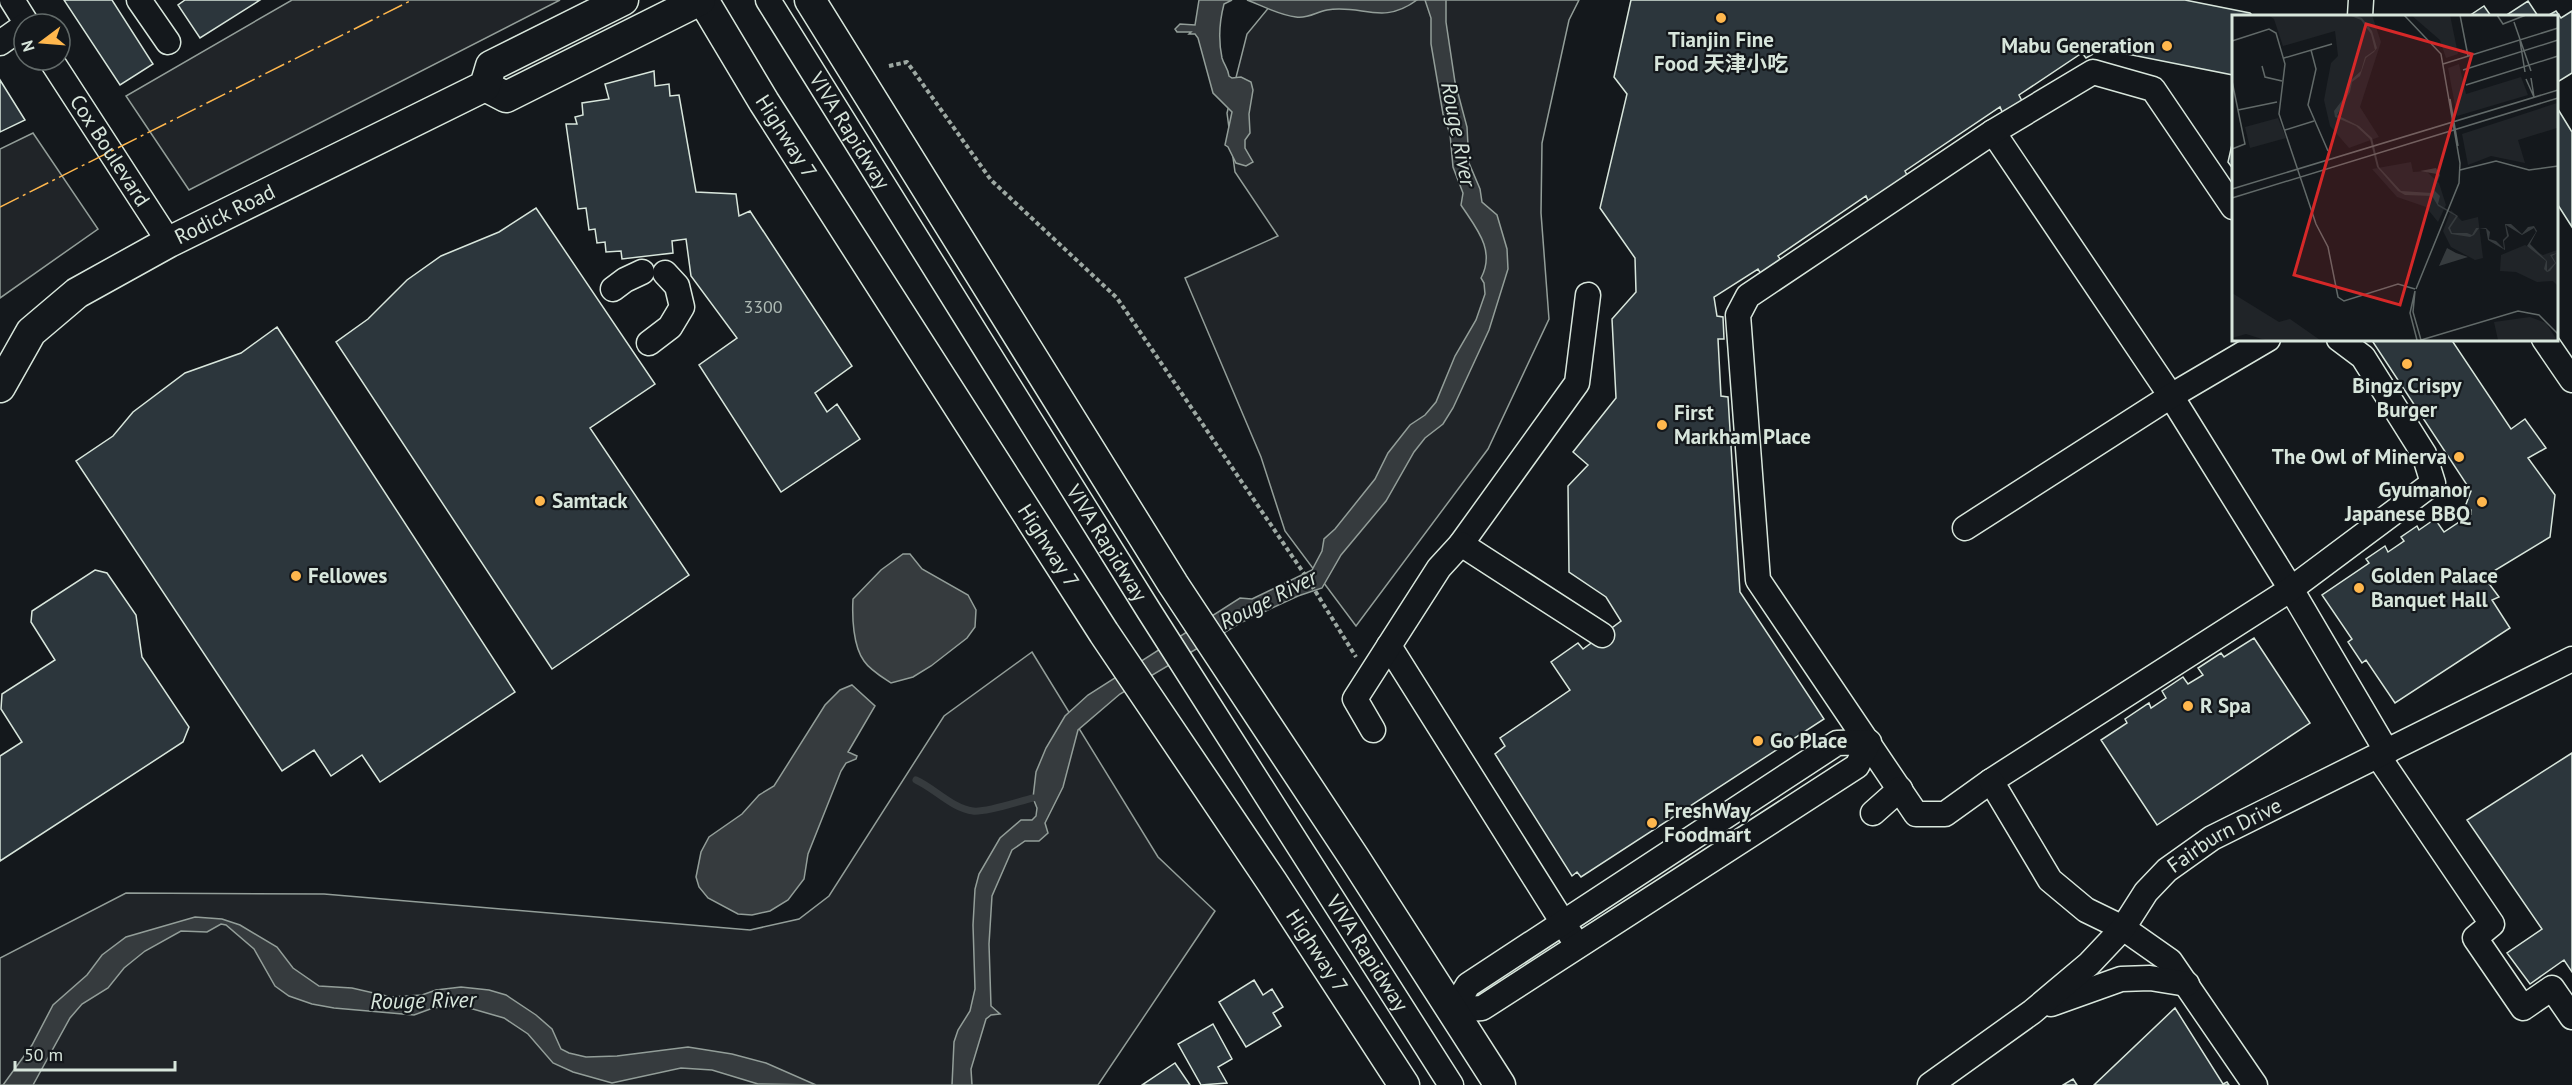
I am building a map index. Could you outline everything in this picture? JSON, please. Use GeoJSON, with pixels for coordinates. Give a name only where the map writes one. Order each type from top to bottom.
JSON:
{"type":"FeatureCollection","features":[{"type":"Feature","properties":{"kind":"main road"},"geometry":{"type":"LineString","coordinates":[[622,0],[491,66],[485,86],[506,97],[701,0]]}},
{"type":"Feature","properties":{"kind":"main road","name":"Highway 7"},"geometry":{"type":"LineString","coordinates":[[701,0],[1158,717],[1272,882],[1404,1085]]}},
{"type":"Feature","properties":{"kind":"main road"},"geometry":{"type":"LineString","coordinates":[[810,0],[1173,584],[1500,1085]]}},
{"type":"Feature","properties":{"kind":"main road","name":"Rodick Road"},"geometry":{"type":"LineString","coordinates":[[0,387],[31,332],[77,293],[170,242],[485,86]]}},
{"type":"Feature","properties":{"kind":"street"},"geometry":{"type":"LineString","coordinates":[[140,0],[168,42]]}},
{"type":"Feature","properties":{"kind":"street","name":"VIVA Rapidway"},"geometry":{"type":"LineString","coordinates":[[768,0],[1149,611],[1451,1085]]}},
{"type":"Feature","properties":{"kind":"street"},"geometry":{"type":"LineString","coordinates":[[2360,15],[2361,0]]}},
{"type":"Feature","properties":{"kind":"street","name":"Cox Boulevard"},"geometry":{"type":"LineString","coordinates":[[59,72],[170,242]]}},
{"type":"Feature","properties":{"kind":"street"},"geometry":{"type":"LineString","coordinates":[[2232,206],[2153,89],[2093,72],[1993,132],[1748,296],[1738,315],[1758,580],[1916,814],[1945,814],[1991,781],[2291,589],[2433,483],[2424,454],[2362,357],[2339,340]]}},
{"type":"Feature","properties":{"kind":"street"},"geometry":{"type":"LineString","coordinates":[[1993,132],[2171,396],[2291,589],[2383,754],[2492,924],[2475,938],[2523,1008],[2552,988],[2572,1017]]}},
{"type":"Feature","properties":{"kind":"street"},"geometry":{"type":"LineString","coordinates":[[613,289],[625,280],[654,272],[677,286],[681,307],[670,327],[649,343]]}},
{"type":"Feature","properties":{"kind":"street"},"geometry":{"type":"LineString","coordinates":[[1373,730],[1355,699],[1439,568],[1461,544],[1577,383],[1588,295]]}},
{"type":"Feature","properties":{"kind":"street"},"geometry":{"type":"LineString","coordinates":[[1965,528],[2171,396],[2266,340]]}},
{"type":"Feature","properties":{"kind":"street"},"geometry":{"type":"LineString","coordinates":[[2545,340],[2572,380]]}},
{"type":"Feature","properties":{"kind":"street"},"geometry":{"type":"LineString","coordinates":[[1461,544],[1602,635]]}},
{"type":"Feature","properties":{"kind":"street"},"geometry":{"type":"LineString","coordinates":[[1389,646],[1578,946]]}},
{"type":"Feature","properties":{"kind":"street","name":"Fairburn Drive"},"geometry":{"type":"LineString","coordinates":[[1930,1085],[2032,1012],[2089,964],[2123,928],[2146,892],[2167,870],[2212,838],[2572,659]]}},
{"type":"Feature","properties":{"kind":"street"},"geometry":{"type":"LineString","coordinates":[[1453,1010],[1468,985],[1837,743],[1869,742]]}},
{"type":"Feature","properties":{"kind":"street"},"geometry":{"type":"LineString","coordinates":[[1453,1010],[1482,1008],[1857,766],[1869,742]]}},
{"type":"Feature","properties":{"kind":"street"},"geometry":{"type":"LineString","coordinates":[[1991,781],[2050,880],[2086,910],[2123,928],[2170,961],[2255,1085]]}},
{"type":"Feature","properties":{"kind":"street"},"geometry":{"type":"LineString","coordinates":[[1874,813],[1900,789]]}},
{"type":"Feature","properties":{"kind":"street"},"geometry":{"type":"LineString","coordinates":[[2032,1012],[2121,979],[2150,978],[2187,984]]}},
{"type":"Feature","properties":{"kind":"path"},"geometry":{"type":"LineString","coordinates":[[889,66],[907,62],[991,180],[1117,298],[1257,503],[1349,645]]}},
{"type":"Feature","properties":{"kind":"shaded area"},"geometry":{"type":"Polygon","coordinates":[[[292,0],[560,0],[189,190],[126,96],[292,0]]]}},
{"type":"Feature","properties":{"kind":"shaded area"},"geometry":{"type":"Polygon","coordinates":[[[1275,0],[1579,0],[1569,20],[1542,143],[1541,213],[1549,319],[1488,449],[1356,626],[1285,531],[1261,457],[1185,278],[1278,236],[1235,172],[1227,113],[1247,34],[1275,0]]]}},
{"type":"Feature","properties":{"kind":"shaded area"},"geometry":{"type":"Polygon","coordinates":[[[33,133],[98,229],[0,298],[0,149],[33,133]]]}},
{"type":"Feature","properties":{"kind":"shaded area"},"geometry":{"type":"Polygon","coordinates":[[[1032,652],[1158,857],[1215,911],[1098,1085],[0,1085],[0,958],[126,893],[324,894],[750,930],[799,919],[829,896],[944,716],[1032,652]]]}},
{"type":"Feature","properties":{"kind":"water"},"geometry":{"type":"Polygon","coordinates":[[[1199,0],[1232,0],[1224,4],[1220,24],[1220,44],[1222,58],[1229,76],[1241,77],[1251,82],[1253,90],[1249,114],[1250,133],[1245,140],[1245,148],[1253,162],[1246,166],[1236,163],[1225,145],[1232,112],[1213,93],[1198,38],[1195,34],[1189,34],[1191,32],[1177,32],[1175,29],[1180,24],[1195,25],[1199,0]]]}},
{"type":"Feature","properties":{"kind":"water"},"geometry":{"type":"Polygon","coordinates":[[[1247,0],[1417,0],[1393,12],[1339,9],[1300,17],[1283,14],[1247,0]]]}},
{"type":"Feature","properties":{"kind":"water","name":"Rouge River"},"geometry":{"type":"Polygon","coordinates":[[[1425,0],[1446,0],[1446,22],[1455,82],[1467,127],[1469,163],[1480,189],[1482,202],[1497,215],[1507,249],[1508,269],[1489,330],[1453,408],[1443,424],[1425,438],[1414,452],[1386,501],[1341,555],[1322,588],[1298,596],[1242,622],[1120,694],[1078,730],[1063,787],[1045,823],[1048,833],[1039,841],[1025,841],[1012,850],[992,896],[989,944],[991,1006],[1000,1014],[991,1015],[986,1019],[971,1069],[972,1085],[952,1085],[954,1042],[958,1030],[970,1011],[975,989],[973,925],[975,889],[979,874],[1000,838],[1021,820],[1032,820],[1036,816],[1037,808],[1033,798],[1036,772],[1046,748],[1065,716],[1088,695],[1240,598],[1252,599],[1312,570],[1322,551],[1324,539],[1335,529],[1375,479],[1388,453],[1410,425],[1425,415],[1436,402],[1455,356],[1476,320],[1485,294],[1481,278],[1485,268],[1485,249],[1478,231],[1461,205],[1463,193],[1453,167],[1450,134],[1443,114],[1431,44],[1431,18],[1425,0]]]}},
{"type":"Feature","properties":{"kind":"water"},"geometry":{"type":"Polygon","coordinates":[[[903,554],[910,554],[922,569],[968,595],[976,610],[975,627],[967,638],[931,666],[913,677],[891,683],[869,667],[860,655],[854,631],[853,599],[881,570],[903,554]]]}},
{"type":"Feature","properties":{"kind":"water"},"geometry":{"type":"Polygon","coordinates":[[[852,685],[875,706],[848,752],[857,756],[856,759],[846,763],[841,771],[808,854],[804,879],[788,900],[770,911],[752,915],[738,914],[708,898],[699,887],[696,877],[701,852],[709,837],[742,814],[759,795],[774,786],[825,705],[840,690],[852,685]]]}},
{"type":"Feature","properties":{"kind":"water","name":"Rouge River"},"geometry":{"type":"Polygon","coordinates":[[[195,917],[222,919],[240,925],[277,947],[293,968],[319,986],[352,988],[391,997],[422,995],[436,990],[461,987],[489,990],[506,995],[536,1015],[552,1029],[561,1049],[569,1053],[586,1057],[617,1056],[688,1047],[732,1054],[766,1063],[816,1085],[758,1084],[712,1070],[681,1068],[612,1083],[573,1072],[553,1063],[528,1034],[504,1018],[459,1005],[433,1008],[414,1015],[312,1004],[289,996],[275,986],[254,949],[226,925],[221,924],[207,932],[181,931],[145,951],[124,968],[108,988],[82,1004],[70,1018],[33,1085],[3,1085],[32,1045],[53,1005],[87,975],[102,955],[126,937],[195,917]]]}},
{"type":"Feature","properties":{"kind":"building"},"geometry":{"type":"Polygon","coordinates":[[[64,0],[112,0],[153,64],[120,85],[64,0]]]}},
{"type":"Feature","properties":{"kind":"building"},"geometry":{"type":"Polygon","coordinates":[[[185,0],[260,0],[200,38],[178,5],[185,0]]]}},
{"type":"Feature","properties":{"kind":"building","name":"First Markham Place"},"geometry":{"type":"Polygon","coordinates":[[[1631,0],[2185,0],[2252,15],[2232,15],[2232,75],[2102,49],[2086,58],[2082,53],[2019,95],[2022,101],[2003,114],[2000,107],[1905,171],[1907,175],[1869,203],[1866,196],[1778,256],[1782,262],[1762,276],[1758,269],[1714,297],[1717,316],[1723,317],[1724,339],[1718,339],[1721,396],[1728,397],[1740,592],[1824,719],[1581,877],[1577,872],[1572,876],[1495,754],[1505,746],[1500,738],[1570,690],[1551,662],[1578,643],[1583,649],[1621,621],[1606,597],[1569,572],[1568,486],[1588,465],[1573,452],[1616,398],[1612,319],[1636,292],[1635,258],[1600,208],[1627,94],[1614,77],[1631,0]]]}},
{"type":"Feature","properties":{"kind":"building"},"geometry":{"type":"Polygon","coordinates":[[[2528,1],[2537,15],[2507,15],[2528,1]]]}},
{"type":"Feature","properties":{"kind":"building"},"geometry":{"type":"Polygon","coordinates":[[[2484,6],[2490,15],[2470,15],[2484,6]]]}},
{"type":"Feature","properties":{"kind":"building"},"geometry":{"type":"Polygon","coordinates":[[[2556,11],[2561,18],[2572,11],[2572,73],[2557,82],[2557,15],[2549,15],[2556,11]]]}},
{"type":"Feature","properties":{"kind":"building"},"geometry":{"type":"Polygon","coordinates":[[[654,71],[655,86],[669,84],[670,96],[679,95],[696,192],[736,194],[739,216],[750,211],[852,366],[815,393],[827,412],[837,404],[860,439],[781,492],[699,365],[737,338],[691,276],[686,239],[672,241],[673,253],[622,259],[621,251],[606,252],[605,242],[597,243],[595,229],[589,230],[586,208],[578,209],[566,124],[577,124],[575,117],[583,115],[582,103],[609,99],[605,84],[654,71]]]}},
{"type":"Feature","properties":{"kind":"building"},"geometry":{"type":"Polygon","coordinates":[[[0,80],[25,120],[0,132],[0,80]]]}},
{"type":"Feature","properties":{"kind":"building"},"geometry":{"type":"Polygon","coordinates":[[[2557,108],[2572,132],[2572,227],[2557,204],[2557,108]]]}},
{"type":"Feature","properties":{"kind":"building"},"geometry":{"type":"Polygon","coordinates":[[[2232,144],[2232,168],[2228,162],[2232,144]]]}},
{"type":"Feature","properties":{"kind":"building","name":"Samtack"},"geometry":{"type":"Polygon","coordinates":[[[536,208],[655,384],[590,428],[689,575],[552,669],[336,342],[368,319],[407,280],[441,256],[499,232],[536,208]]]}},
{"type":"Feature","properties":{"kind":"building","name":"Fellowes"},"geometry":{"type":"Polygon","coordinates":[[[277,327],[515,692],[380,782],[362,755],[331,776],[314,750],[282,771],[76,461],[113,436],[133,412],[185,373],[241,353],[277,327]]]}},
{"type":"Feature","properties":{"kind":"building"},"geometry":{"type":"Polygon","coordinates":[[[2372,340],[2452,340],[2511,429],[2525,419],[2546,448],[2528,458],[2555,495],[2550,537],[2484,577],[2499,597],[2492,600],[2510,628],[2395,703],[2366,660],[2362,663],[2348,642],[2352,639],[2322,595],[2369,563],[2366,559],[2385,546],[2388,552],[2404,541],[2401,537],[2417,526],[2419,530],[2435,519],[2444,532],[2471,514],[2471,510],[2465,507],[2471,491],[2372,340]]]}},
{"type":"Feature","properties":{"kind":"building"},"geometry":{"type":"Polygon","coordinates":[[[95,570],[107,573],[136,615],[142,657],[189,727],[183,742],[0,861],[0,756],[22,742],[1,709],[2,694],[55,660],[31,622],[32,611],[95,570]]]}},
{"type":"Feature","properties":{"kind":"building"},"geometry":{"type":"Polygon","coordinates":[[[2254,638],[2310,723],[2157,825],[2101,740],[2127,723],[2125,719],[2149,703],[2151,708],[2166,698],[2162,691],[2183,677],[2188,684],[2203,675],[2198,668],[2221,653],[2224,657],[2254,638]]]}},
{"type":"Feature","properties":{"kind":"building"},"geometry":{"type":"Polygon","coordinates":[[[2572,753],[2572,972],[2564,960],[2530,984],[2507,953],[2542,929],[2467,820],[2572,753]]]}},
{"type":"Feature","properties":{"kind":"building"},"geometry":{"type":"Polygon","coordinates":[[[1254,980],[1263,995],[1272,989],[1283,1007],[1273,1013],[1281,1026],[1246,1047],[1219,1002],[1254,980]]]}},
{"type":"Feature","properties":{"kind":"building"},"geometry":{"type":"Polygon","coordinates":[[[2175,1008],[2223,1084],[2227,1082],[2229,1085],[2094,1085],[2175,1008]]]}},
{"type":"Feature","properties":{"kind":"building"},"geometry":{"type":"Polygon","coordinates":[[[1213,1024],[1232,1059],[1218,1067],[1227,1083],[1201,1085],[1178,1044],[1213,1024]]]}},
{"type":"Feature","properties":{"kind":"building"},"geometry":{"type":"Polygon","coordinates":[[[1175,1063],[1190,1085],[1142,1085],[1175,1063]]]}},
{"type":"Feature","properties":{"kind":"building"},"geometry":{"type":"Polygon","coordinates":[[[2073,1079],[2077,1085],[2063,1085],[2073,1079]]]}},
{"type":"Feature","properties":{"kind":"waterway"},"geometry":{"type":"LineString","coordinates":[[916,780],[958,806],[973,811],[994,809],[1033,798]]}},
{"type":"Feature","properties":{"kind":"power"},"geometry":{"type":"LineString","coordinates":[[0,207],[412,0]]}},
{"type":"Feature","properties":{"kind":"place","name":"Tianjin Fine Food 天津小吃"},"geometry":{"type":"Point","coordinates":[1721,18]}},
{"type":"Feature","properties":{"kind":"place","name":"Mabu Generation"},"geometry":{"type":"Point","coordinates":[2167,46]}},
{"type":"Feature","properties":{"kind":"place","name":"Bingz Crispy Burger"},"geometry":{"type":"Point","coordinates":[2407,364]}},
{"type":"Feature","properties":{"kind":"place","name":"First Markham Place"},"geometry":{"type":"Point","coordinates":[1662,425]}},
{"type":"Feature","properties":{"kind":"place","name":"The Owl of Minerva"},"geometry":{"type":"Point","coordinates":[2459,457]}},
{"type":"Feature","properties":{"kind":"place","name":"Samtack"},"geometry":{"type":"Point","coordinates":[540,501]}},
{"type":"Feature","properties":{"kind":"place","name":"Gyumanor Japanese BBQ"},"geometry":{"type":"Point","coordinates":[2482,502]}},
{"type":"Feature","properties":{"kind":"place","name":"Fellowes"},"geometry":{"type":"Point","coordinates":[296,576]}},
{"type":"Feature","properties":{"kind":"place","name":"Golden Palace Banquet Hall"},"geometry":{"type":"Point","coordinates":[2359,588]}},
{"type":"Feature","properties":{"kind":"place","name":"R Spa"},"geometry":{"type":"Point","coordinates":[2188,706]}},
{"type":"Feature","properties":{"kind":"place","name":"Go Place"},"geometry":{"type":"Point","coordinates":[1758,741]}},
{"type":"Feature","properties":{"kind":"place","name":"FreshWay Foodmart"},"geometry":{"type":"Point","coordinates":[1652,823]}}]}
